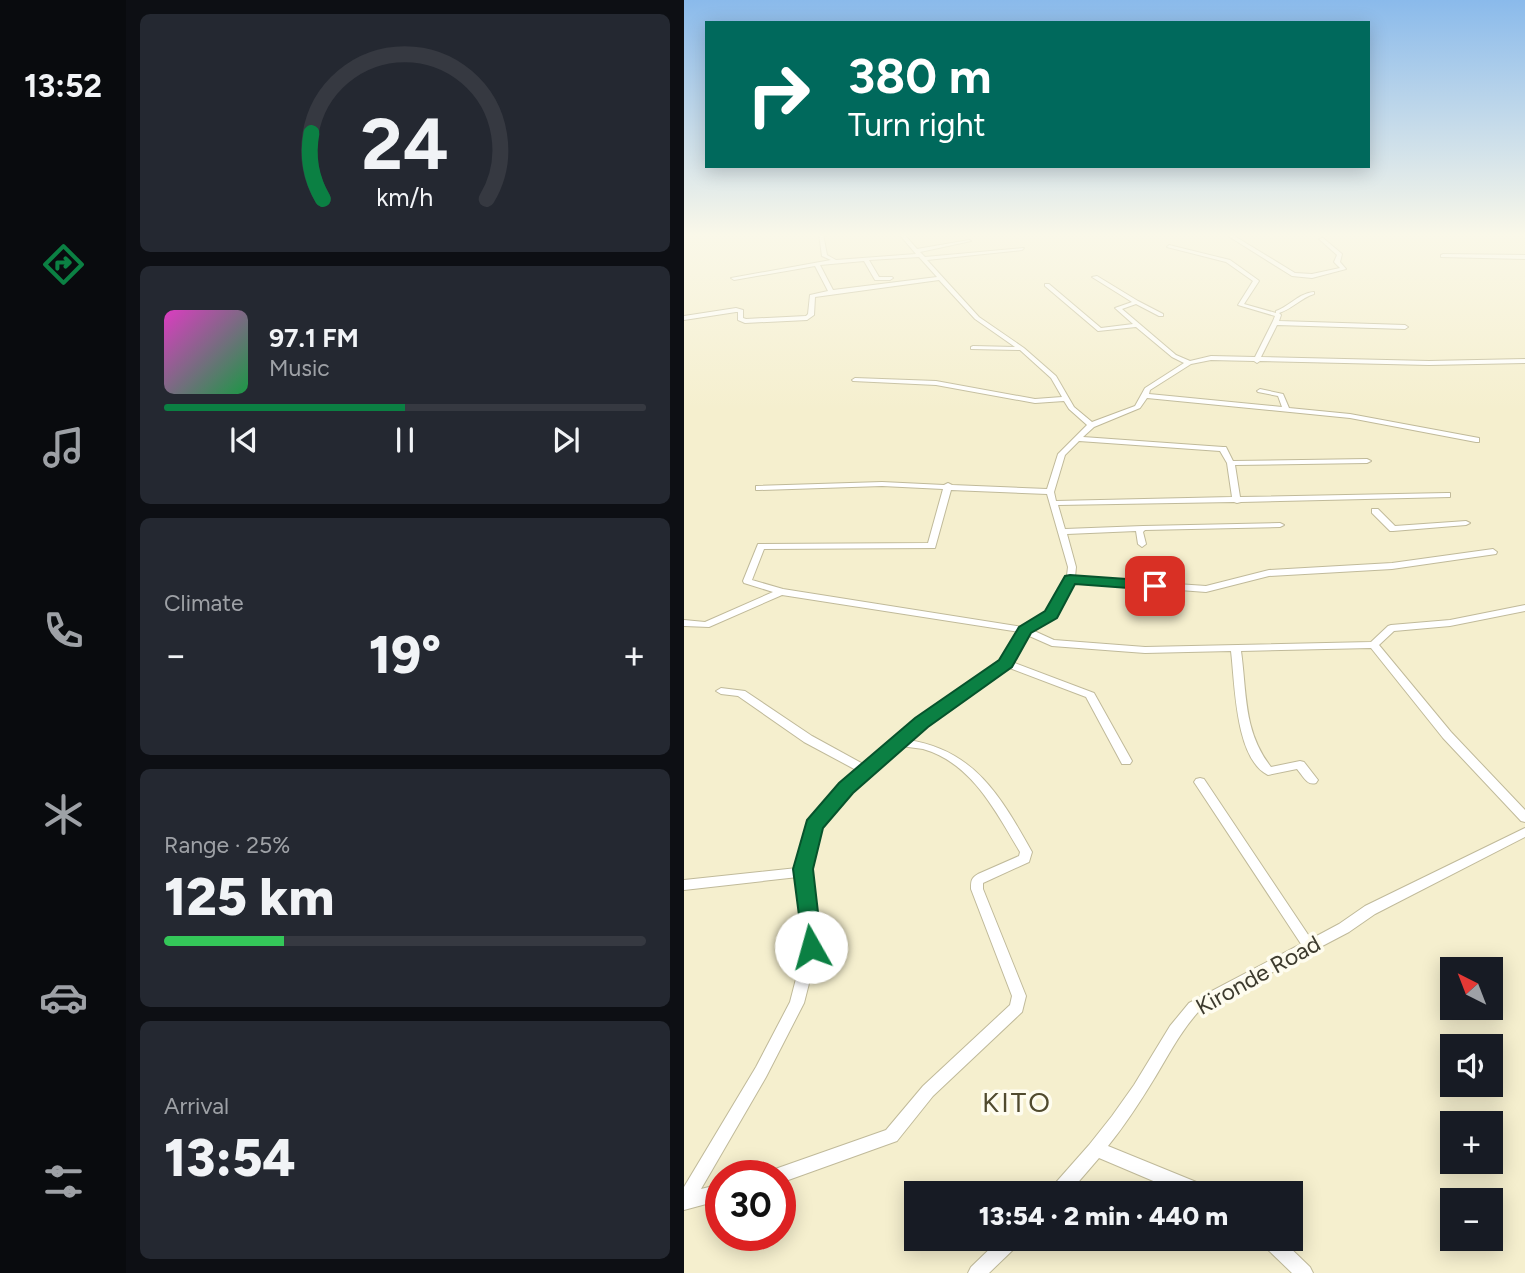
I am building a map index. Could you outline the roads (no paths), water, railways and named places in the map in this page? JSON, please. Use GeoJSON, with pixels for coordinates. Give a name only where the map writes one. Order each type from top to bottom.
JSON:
{"type":"FeatureCollection","features":[{"type":"Feature","properties":{"kind":"street"},"geometry":{"type":"LineString","coordinates":[[684,317],[736,310],[741,311],[741,320],[803,319],[811,315],[812,296],[824,293]]}},
{"type":"Feature","properties":{"kind":"street"},"geometry":{"type":"LineString","coordinates":[[954,293],[989,328],[1022,349],[1054,377],[1064,399],[1078,417],[1091,425]]}},
{"type":"Feature","properties":{"kind":"street"},"geometry":{"type":"LineString","coordinates":[[1057,293],[1100,330],[1135,325]]}},
{"type":"Feature","properties":{"kind":"street"},"geometry":{"type":"LineString","coordinates":[[1122,293],[1161,314]]}},
{"type":"Feature","properties":{"kind":"street"},"geometry":{"type":"LineString","coordinates":[[1249,293],[1242,307],[1278,312],[1290,309],[1303,294],[1308,293]]}},
{"type":"Feature","properties":{"kind":"street"},"geometry":{"type":"LineString","coordinates":[[1136,302],[1119,308],[1135,325],[1174,356],[1189,363]]}},
{"type":"Feature","properties":{"kind":"street"},"geometry":{"type":"LineString","coordinates":[[1257,361],[1260,346],[1276,323],[1278,312]]}},
{"type":"Feature","properties":{"kind":"street"},"geometry":{"type":"LineString","coordinates":[[1276,323],[1404,327]]}},
{"type":"Feature","properties":{"kind":"street"},"geometry":{"type":"LineString","coordinates":[[973,348],[1022,349]]}},
{"type":"Feature","properties":{"kind":"street"},"geometry":{"type":"LineString","coordinates":[[684,1201],[761,1072],[797,1003],[811,947],[803,872],[814,825],[846,788],[899,742],[1006,663],[1025,630],[1051,614],[1070,579],[1072,567],[1050,492],[1062,454],[1091,425],[1138,407],[1147,389],[1189,363],[1211,358],[1257,361],[1497,363],[1525,360]]}},
{"type":"Feature","properties":{"kind":"street"},"geometry":{"type":"LineString","coordinates":[[855,380],[954,386],[1035,401],[1064,399]]}},
{"type":"Feature","properties":{"kind":"street"},"geometry":{"type":"LineString","coordinates":[[1260,391],[1281,394],[1286,410]]}},
{"type":"Feature","properties":{"kind":"street"},"geometry":{"type":"LineString","coordinates":[[1145,396],[1350,416],[1476,440]]}},
{"type":"Feature","properties":{"kind":"street"},"geometry":{"type":"LineString","coordinates":[[1077,439],[1223,449],[1231,463],[1237,501]]}},
{"type":"Feature","properties":{"kind":"street"},"geometry":{"type":"LineString","coordinates":[[1231,463],[1366,461]]}},
{"type":"Feature","properties":{"kind":"street"},"geometry":{"type":"LineString","coordinates":[[759,488],[948,485],[1050,492]]}},
{"type":"Feature","properties":{"kind":"street"},"geometry":{"type":"LineString","coordinates":[[926,548],[935,544],[948,485]]}},
{"type":"Feature","properties":{"kind":"street"},"geometry":{"type":"LineString","coordinates":[[1053,503],[1447,495],[1441,487]]}},
{"type":"Feature","properties":{"kind":"street"},"geometry":{"type":"LineString","coordinates":[[1375,511],[1393,529],[1466,523]]}},
{"type":"Feature","properties":{"kind":"street"},"geometry":{"type":"LineString","coordinates":[[1061,532],[1280,525]]}},
{"type":"Feature","properties":{"kind":"street"},"geometry":{"type":"LineString","coordinates":[[1142,544],[1139,532],[1143,528]]}},
{"type":"Feature","properties":{"kind":"street"},"geometry":{"type":"LineString","coordinates":[[941,553],[926,548],[759,547],[747,581],[782,592],[1025,630],[1052,643],[1145,650],[1374,645],[1390,628],[1450,624],[1525,608]]}},
{"type":"Feature","properties":{"kind":"street"},"geometry":{"type":"LineString","coordinates":[[1070,579],[1206,589],[1270,573],[1392,566],[1493,552]]}},
{"type":"Feature","properties":{"kind":"street"},"geometry":{"type":"LineString","coordinates":[[684,623],[692,626],[706,625],[782,592]]}},
{"type":"Feature","properties":{"kind":"street"},"geometry":{"type":"LineString","coordinates":[[1374,645],[1447,735],[1525,818]]}},
{"type":"Feature","properties":{"kind":"street"},"geometry":{"type":"LineString","coordinates":[[1236,648],[1243,727],[1253,753],[1268,771],[1299,765],[1312,780]]}},
{"type":"Feature","properties":{"kind":"street"},"geometry":{"type":"LineString","coordinates":[[1006,663],[1089,695],[1126,761]]}},
{"type":"Feature","properties":{"kind":"street"},"geometry":{"type":"LineString","coordinates":[[721,691],[741,693],[808,739],[866,771]]}},
{"type":"Feature","properties":{"kind":"street"},"geometry":{"type":"LineString","coordinates":[[796,1170],[891,1136],[928,1091],[1017,1008],[1019,996],[977,889],[977,881],[987,874],[1017,864],[1025,859],[1026,852],[996,802],[969,769],[935,747],[899,742]]}},
{"type":"Feature","properties":{"kind":"street"},"geometry":{"type":"LineString","coordinates":[[1200,782],[1309,946]]}},
{"type":"Feature","properties":{"kind":"street","name":"Kironde Road"},"geometry":{"type":"LineString","coordinates":[[1069,1181],[1098,1150],[1149,1074],[1178,1023],[1194,1007],[1370,910],[1525,832]]}},
{"type":"Feature","properties":{"kind":"street"},"geometry":{"type":"LineString","coordinates":[[684,885],[803,872]]}},
{"type":"Feature","properties":{"kind":"street"},"geometry":{"type":"LineString","coordinates":[[1098,1150],[1173,1181]]}},
{"type":"Feature","properties":{"kind":"street"},"geometry":{"type":"LineString","coordinates":[[684,1201],[705,1196]]}},
{"type":"Feature","properties":{"kind":"street"},"geometry":{"type":"LineString","coordinates":[[977,1273],[1000,1251]]}},
{"type":"Feature","properties":{"kind":"street"},"geometry":{"type":"LineString","coordinates":[[1281,1251],[1304,1273]]}},
{"type":"Feature","properties":{"kind":"district","name":"KITO"},"geometry":{"type":"Point","coordinates":[1017,1102]}}]}
